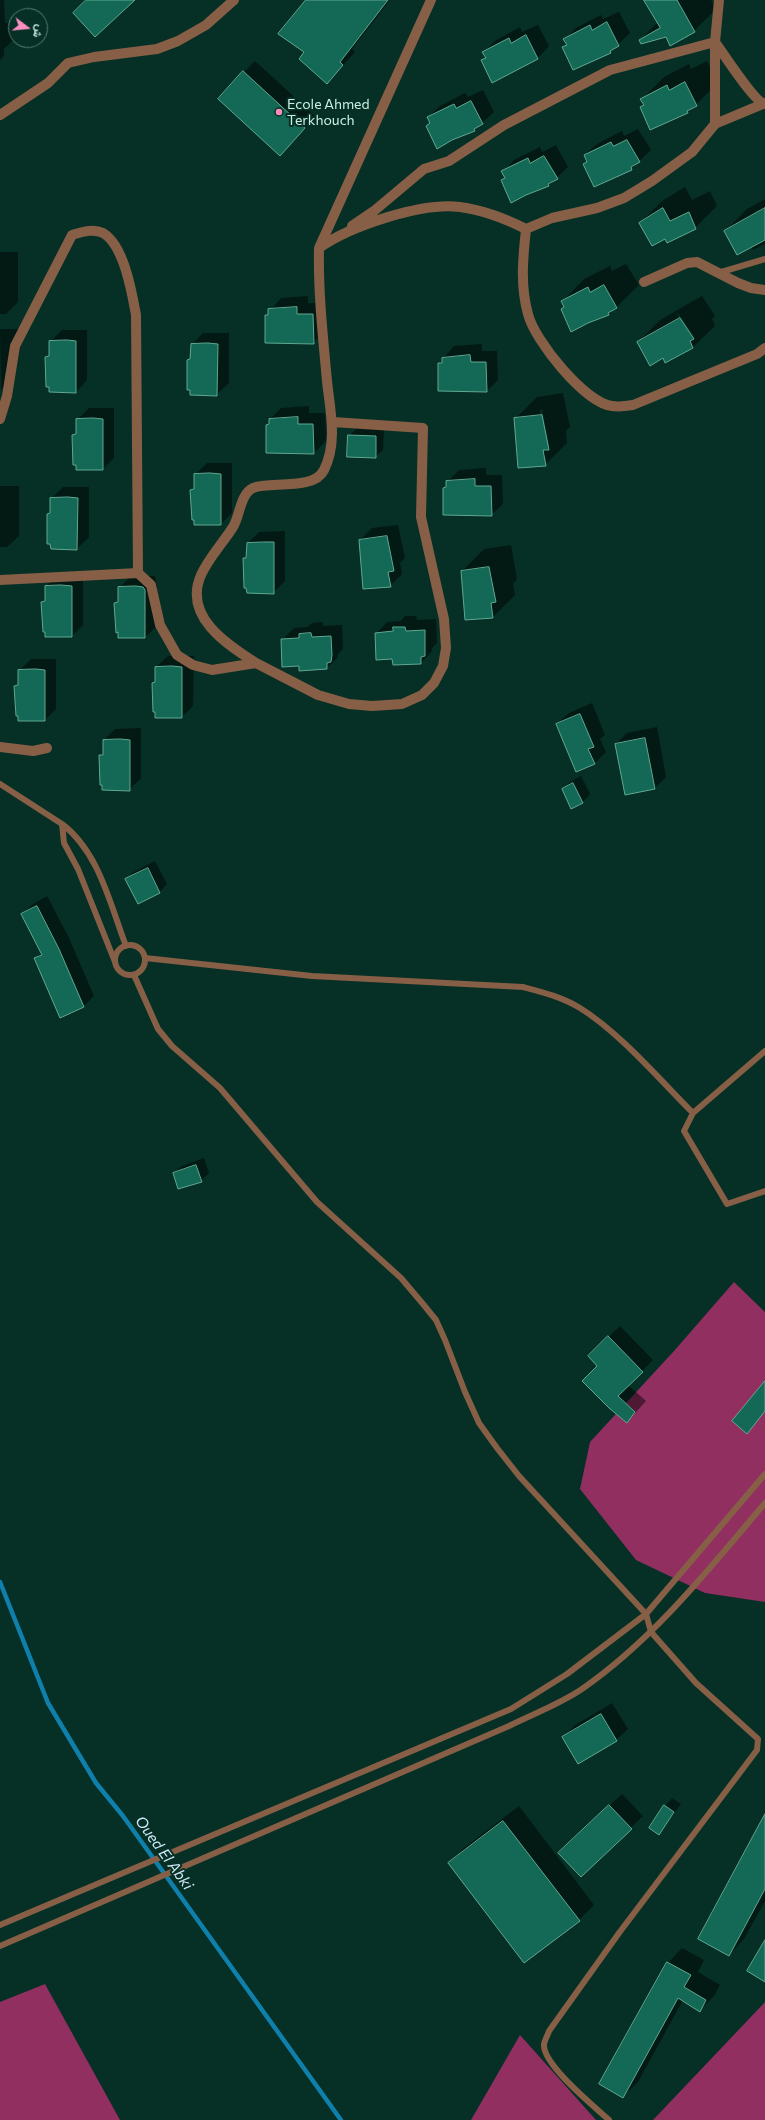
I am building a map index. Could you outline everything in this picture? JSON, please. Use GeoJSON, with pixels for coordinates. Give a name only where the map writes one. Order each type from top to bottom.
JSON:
{"type":"FeatureCollection","features":[{"type":"Feature","properties":{"kind":"street"},"geometry":{"type":"LineString","coordinates":[[0,115],[48,83],[68,63],[94,57],[157,49],[178,41],[206,25],[234,0]]}},
{"type":"Feature","properties":{"kind":"street"},"geometry":{"type":"LineString","coordinates":[[333,422],[423,428],[421,517],[444,619],[446,648],[443,666],[434,683],[422,695],[402,704],[372,706],[349,704],[318,695],[256,663],[224,643],[209,628],[201,612],[196,591],[201,575],[214,551],[238,520],[245,496],[253,488],[311,481],[324,472],[328,457],[333,422],[327,381],[319,267],[320,248],[431,0]]}},
{"type":"Feature","properties":{"kind":"street"},"geometry":{"type":"LineString","coordinates":[[715,124],[715,42],[719,0]]}},
{"type":"Feature","properties":{"kind":"street"},"geometry":{"type":"LineString","coordinates":[[320,248],[374,211],[424,169],[449,161],[504,125],[610,70],[715,42]]}},
{"type":"Feature","properties":{"kind":"street"},"geometry":{"type":"LineString","coordinates":[[335,237],[396,214],[430,208],[460,207],[503,218],[526,229],[552,218],[597,208],[624,198],[652,181],[692,152],[715,124],[764,104],[750,91],[715,42]]}},
{"type":"Feature","properties":{"kind":"street"},"geometry":{"type":"LineString","coordinates":[[526,229],[523,255],[523,288],[528,315],[541,343],[561,367],[592,397],[611,406],[633,405],[757,354],[765,348]]}},
{"type":"Feature","properties":{"kind":"street"},"geometry":{"type":"LineString","coordinates":[[0,419],[7,396],[15,346],[72,235],[89,231],[102,233],[116,247],[131,285],[136,315],[138,573]]}},
{"type":"Feature","properties":{"kind":"street"},"geometry":{"type":"LineString","coordinates":[[644,282],[687,264],[697,262],[751,288],[765,290]]}},
{"type":"Feature","properties":{"kind":"street"},"geometry":{"type":"LineString","coordinates":[[0,580],[138,573],[151,585],[160,625],[177,655],[193,665],[212,670],[256,663]]}},
{"type":"Feature","properties":{"kind":"street"},"geometry":{"type":"LineString","coordinates":[[0,747],[33,751],[47,748]]}},
{"type":"Feature","properties":{"kind":"lane"},"geometry":{"type":"LineString","coordinates":[[718,273],[765,259]]}},
{"type":"Feature","properties":{"kind":"lane"},"geometry":{"type":"LineString","coordinates":[[0,784],[62,824],[77,836],[94,864],[126,946]]}},
{"type":"Feature","properties":{"kind":"lane"},"geometry":{"type":"LineString","coordinates":[[62,824],[64,843],[78,869],[115,962],[120,971],[128,975],[134,975],[142,969],[145,958],[140,949],[135,946],[126,946],[117,952],[115,962]]}},
{"type":"Feature","properties":{"kind":"lane"},"geometry":{"type":"LineString","coordinates":[[145,958],[312,976],[523,987],[551,994],[579,1008],[609,1030],[694,1113]]}},
{"type":"Feature","properties":{"kind":"lane"},"geometry":{"type":"LineString","coordinates":[[134,975],[158,1029],[172,1046],[220,1088],[317,1202],[401,1278],[436,1320],[479,1423],[496,1448],[646,1614],[651,1632],[696,1684],[758,1739],[759,1745],[757,1750],[619,1933],[549,2031],[544,2046],[548,2059],[574,2089],[610,2120]]}},
{"type":"Feature","properties":{"kind":"lane"},"geometry":{"type":"LineString","coordinates":[[765,1051],[694,1113],[684,1131],[727,1204],[765,1191]]}},
{"type":"Feature","properties":{"kind":"lane"},"geometry":{"type":"LineString","coordinates":[[0,1925],[511,1709],[568,1674],[646,1614],[765,1474]]}},
{"type":"Feature","properties":{"kind":"lane"},"geometry":{"type":"LineString","coordinates":[[0,1946],[214,1855],[509,1726],[581,1690],[612,1666],[651,1632],[697,1583],[765,1503]]}},
{"type":"Feature","properties":{"kind":"shaded area"},"geometry":{"type":"Polygon","coordinates":[[[734,1282],[765,1312],[765,1602],[705,1593],[636,1560],[580,1489],[590,1442],[674,1351],[734,1282]]]}},
{"type":"Feature","properties":{"kind":"shaded area"},"geometry":{"type":"Polygon","coordinates":[[[45,1984],[120,2120],[0,2120],[0,2002],[45,1984]]]}},
{"type":"Feature","properties":{"kind":"shaded area"},"geometry":{"type":"Polygon","coordinates":[[[765,2002],[765,2120],[653,2120],[765,2002]]]}},
{"type":"Feature","properties":{"kind":"shaded area"},"geometry":{"type":"Polygon","coordinates":[[[520,2035],[596,2120],[471,2120],[520,2035]]]}},
{"type":"Feature","properties":{"kind":"building"},"geometry":{"type":"Polygon","coordinates":[[[86,0],[135,0],[95,37],[73,13],[86,0]]]}},
{"type":"Feature","properties":{"kind":"building"},"geometry":{"type":"Polygon","coordinates":[[[306,0],[388,0],[340,62],[343,65],[327,84],[299,59],[304,52],[278,34],[306,0]]]}},
{"type":"Feature","properties":{"kind":"building"},"geometry":{"type":"Polygon","coordinates":[[[644,0],[677,0],[695,32],[670,46],[666,37],[641,44],[639,40],[660,28],[644,0]]]}},
{"type":"Feature","properties":{"kind":"building"},"geometry":{"type":"Polygon","coordinates":[[[607,22],[619,46],[610,51],[611,53],[573,70],[562,47],[567,45],[563,39],[590,25],[592,30],[607,22]]]}},
{"type":"Feature","properties":{"kind":"building"},"geometry":{"type":"Polygon","coordinates":[[[526,35],[538,59],[492,83],[481,60],[486,58],[482,52],[509,38],[511,43],[526,35]]]}},
{"type":"Feature","properties":{"kind":"building"},"geometry":{"type":"Polygon","coordinates":[[[243,71],[305,128],[280,156],[218,99],[243,71]]]}},
{"type":"Feature","properties":{"kind":"building"},"geometry":{"type":"Polygon","coordinates":[[[685,82],[697,106],[687,111],[688,113],[650,130],[640,107],[644,105],[640,99],[667,85],[669,90],[685,82]]]}},
{"type":"Feature","properties":{"kind":"building"},"geometry":{"type":"Polygon","coordinates":[[[471,101],[483,124],[474,129],[475,131],[452,140],[437,149],[426,126],[430,123],[427,117],[454,104],[456,108],[471,101]]]}},
{"type":"Feature","properties":{"kind":"building"},"geometry":{"type":"Polygon","coordinates":[[[627,140],[640,162],[631,167],[632,170],[594,187],[583,164],[587,162],[584,155],[611,142],[613,146],[627,140]]]}},
{"type":"Feature","properties":{"kind":"building"},"geometry":{"type":"Polygon","coordinates":[[[544,156],[558,179],[548,184],[549,186],[511,203],[501,180],[505,178],[501,171],[528,158],[530,163],[544,156]]]}},
{"type":"Feature","properties":{"kind":"building"},"geometry":{"type":"Polygon","coordinates":[[[663,208],[670,221],[689,212],[696,229],[667,243],[665,239],[652,246],[639,223],[663,208]]]}},
{"type":"Feature","properties":{"kind":"building"},"geometry":{"type":"Polygon","coordinates":[[[765,208],[765,240],[737,255],[724,231],[765,208]]]}},
{"type":"Feature","properties":{"kind":"building"},"geometry":{"type":"Polygon","coordinates":[[[604,285],[617,308],[608,313],[609,315],[588,323],[571,332],[561,309],[564,307],[561,301],[588,287],[590,292],[604,285]]]}},
{"type":"Feature","properties":{"kind":"building"},"geometry":{"type":"Polygon","coordinates":[[[297,307],[297,314],[313,314],[314,344],[265,343],[265,315],[268,315],[268,309],[297,307]]]}},
{"type":"Feature","properties":{"kind":"building"},"geometry":{"type":"Polygon","coordinates":[[[680,318],[694,339],[690,341],[693,348],[665,363],[663,358],[650,366],[637,342],[680,318]]]}},
{"type":"Feature","properties":{"kind":"building"},"geometry":{"type":"Polygon","coordinates":[[[49,341],[76,341],[76,393],[49,392],[49,387],[46,387],[45,357],[49,356],[49,341]]]}},
{"type":"Feature","properties":{"kind":"building"},"geometry":{"type":"Polygon","coordinates":[[[191,344],[218,344],[217,396],[190,395],[190,390],[187,390],[187,360],[190,359],[191,344]]]}},
{"type":"Feature","properties":{"kind":"building"},"geometry":{"type":"Polygon","coordinates":[[[470,355],[471,362],[486,362],[487,392],[438,391],[438,363],[442,363],[442,358],[470,355]]]}},
{"type":"Feature","properties":{"kind":"building"},"geometry":{"type":"Polygon","coordinates":[[[542,415],[549,450],[543,450],[546,466],[518,468],[514,418],[542,415]]]}},
{"type":"Feature","properties":{"kind":"building"},"geometry":{"type":"Polygon","coordinates":[[[298,417],[298,424],[313,424],[314,454],[266,453],[266,425],[269,424],[269,419],[298,417]]]}},
{"type":"Feature","properties":{"kind":"building"},"geometry":{"type":"Polygon","coordinates":[[[76,419],[103,419],[103,470],[76,470],[76,465],[73,465],[72,435],[76,434],[76,419]]]}},
{"type":"Feature","properties":{"kind":"building"},"geometry":{"type":"Polygon","coordinates":[[[348,435],[376,436],[376,458],[347,457],[348,435]]]}},
{"type":"Feature","properties":{"kind":"building"},"geometry":{"type":"Polygon","coordinates":[[[194,474],[221,474],[221,525],[194,525],[194,520],[192,520],[190,490],[194,489],[194,474]]]}},
{"type":"Feature","properties":{"kind":"building"},"geometry":{"type":"Polygon","coordinates":[[[475,479],[475,486],[491,486],[492,516],[443,515],[443,488],[446,487],[446,481],[475,479]]]}},
{"type":"Feature","properties":{"kind":"building"},"geometry":{"type":"Polygon","coordinates":[[[50,498],[78,498],[77,550],[51,549],[50,544],[47,544],[47,514],[50,513],[50,498]]]}},
{"type":"Feature","properties":{"kind":"building"},"geometry":{"type":"Polygon","coordinates":[[[387,536],[394,571],[388,572],[391,587],[363,589],[359,540],[387,536]]]}},
{"type":"Feature","properties":{"kind":"building"},"geometry":{"type":"Polygon","coordinates":[[[274,542],[274,594],[247,593],[246,588],[244,588],[243,558],[246,558],[247,543],[274,542]]]}},
{"type":"Feature","properties":{"kind":"building"},"geometry":{"type":"Polygon","coordinates":[[[489,567],[496,602],[491,603],[493,618],[465,620],[461,571],[489,567]]]}},
{"type":"Feature","properties":{"kind":"building"},"geometry":{"type":"Polygon","coordinates":[[[45,586],[72,586],[72,637],[45,637],[45,632],[43,632],[41,602],[45,601],[45,586]]]}},
{"type":"Feature","properties":{"kind":"building"},"geometry":{"type":"Polygon","coordinates":[[[118,587],[143,587],[145,590],[145,638],[118,638],[118,632],[116,633],[114,603],[118,602],[118,587]]]}},
{"type":"Feature","properties":{"kind":"building"},"geometry":{"type":"Polygon","coordinates":[[[393,627],[405,627],[406,631],[425,630],[425,656],[421,657],[421,664],[393,665],[392,659],[376,660],[375,633],[393,631],[393,627]]]}},
{"type":"Feature","properties":{"kind":"building"},"geometry":{"type":"Polygon","coordinates":[[[311,633],[312,637],[331,636],[332,655],[331,662],[327,663],[327,669],[299,671],[299,666],[282,667],[281,639],[299,638],[299,634],[311,633]]]}},
{"type":"Feature","properties":{"kind":"building"},"geometry":{"type":"Polygon","coordinates":[[[155,667],[182,667],[182,718],[155,718],[155,712],[153,712],[152,683],[155,682],[155,667]]]}},
{"type":"Feature","properties":{"kind":"building"},"geometry":{"type":"Polygon","coordinates":[[[18,670],[45,670],[45,721],[18,721],[18,716],[16,716],[14,686],[18,685],[18,670]]]}},
{"type":"Feature","properties":{"kind":"building"},"geometry":{"type":"Polygon","coordinates":[[[580,714],[594,747],[588,749],[595,764],[576,772],[556,724],[580,714]]]}},
{"type":"Feature","properties":{"kind":"building"},"geometry":{"type":"Polygon","coordinates":[[[645,738],[655,789],[625,795],[615,744],[645,738]]]}},
{"type":"Feature","properties":{"kind":"building"},"geometry":{"type":"Polygon","coordinates":[[[103,740],[130,740],[130,791],[102,790],[102,785],[100,785],[99,755],[103,755],[103,740]]]}},
{"type":"Feature","properties":{"kind":"building"},"geometry":{"type":"Polygon","coordinates":[[[573,783],[583,803],[571,809],[562,789],[573,783]]]}},
{"type":"Feature","properties":{"kind":"building"},"geometry":{"type":"Polygon","coordinates":[[[148,868],[160,893],[138,904],[125,879],[148,868]]]}},
{"type":"Feature","properties":{"kind":"building"},"geometry":{"type":"Polygon","coordinates":[[[37,906],[59,949],[84,1007],[60,1018],[34,958],[42,955],[21,914],[37,906]]]}},
{"type":"Feature","properties":{"kind":"building"},"geometry":{"type":"Polygon","coordinates":[[[196,1165],[202,1182],[178,1189],[173,1173],[196,1165]]]}},
{"type":"Feature","properties":{"kind":"building"},"geometry":{"type":"Polygon","coordinates":[[[608,1336],[643,1372],[618,1396],[635,1412],[627,1423],[609,1408],[582,1381],[597,1366],[588,1356],[608,1336]]]}},
{"type":"Feature","properties":{"kind":"building"},"geometry":{"type":"Polygon","coordinates":[[[765,1381],[765,1411],[747,1434],[732,1421],[765,1381]]]}},
{"type":"Feature","properties":{"kind":"building"},"geometry":{"type":"Polygon","coordinates":[[[601,1714],[617,1741],[578,1764],[562,1737],[601,1714]]]}},
{"type":"Feature","properties":{"kind":"building"},"geometry":{"type":"Polygon","coordinates":[[[609,1805],[632,1829],[581,1877],[558,1853],[609,1805]]]}},
{"type":"Feature","properties":{"kind":"building"},"geometry":{"type":"Polygon","coordinates":[[[664,1805],[674,1812],[659,1835],[649,1828],[664,1805]]]}},
{"type":"Feature","properties":{"kind":"building"},"geometry":{"type":"Polygon","coordinates":[[[765,1814],[765,1889],[729,1956],[698,1939],[765,1814]]]}},
{"type":"Feature","properties":{"kind":"building"},"geometry":{"type":"Polygon","coordinates":[[[503,1821],[580,1921],[524,1963],[448,1863],[503,1821]]]}},
{"type":"Feature","properties":{"kind":"building"},"geometry":{"type":"Polygon","coordinates":[[[765,1940],[765,1982],[747,1971],[765,1940]]]}},
{"type":"Feature","properties":{"kind":"building"},"geometry":{"type":"Polygon","coordinates":[[[667,1962],[691,1975],[684,1987],[706,2000],[700,2012],[678,1998],[623,2098],[599,2084],[667,1962]]]}},
{"type":"Feature","properties":{"kind":"waterway","name":"Oued El Abki"},"geometry":{"type":"LineString","coordinates":[[0,1582],[48,1703],[96,1783],[123,1816],[341,2120]]}},
{"type":"Feature","properties":{"kind":"place","name":"Ecole Ahmed Terkhouch"},"geometry":{"type":"Point","coordinates":[279,112]}}]}
